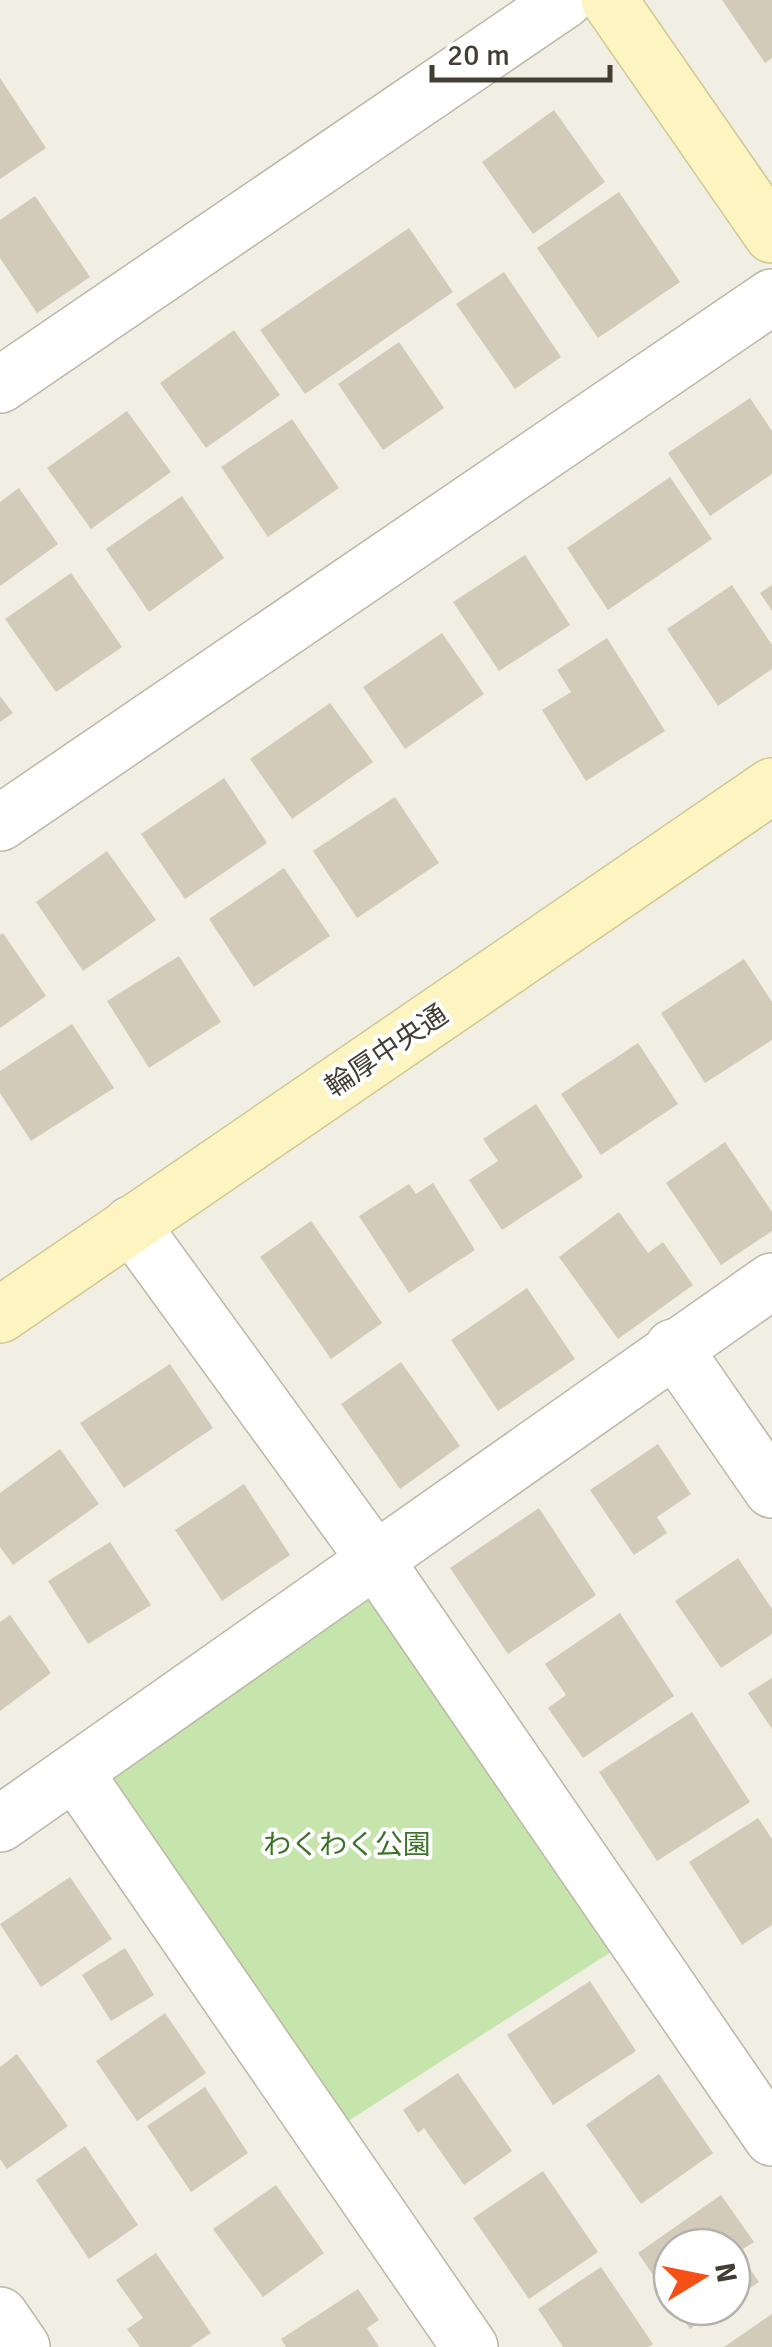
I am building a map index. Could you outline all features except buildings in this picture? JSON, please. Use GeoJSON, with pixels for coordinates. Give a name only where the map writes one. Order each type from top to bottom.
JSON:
{"type":"FeatureCollection","features":[{"type":"Feature","properties":{"kind":"street"},"geometry":{"type":"LineString","coordinates":[[1,382],[564,0]]}},
{"type":"Feature","properties":{"kind":"street"},"geometry":{"type":"LineString","coordinates":[[609,0],[772,235]]}},
{"type":"Feature","properties":{"kind":"street"},"geometry":{"type":"LineString","coordinates":[[0,823],[772,297]]}},
{"type":"Feature","properties":{"kind":"street","name":"輪厚中央通"},"geometry":{"type":"LineString","coordinates":[[0,1315],[772,786]]}},
{"type":"Feature","properties":{"kind":"street"},"geometry":{"type":"LineString","coordinates":[[131,1224],[374,1558],[772,2138]]}},
{"type":"Feature","properties":{"kind":"street"},"geometry":{"type":"LineString","coordinates":[[0,1824],[772,1281]]}},
{"type":"Feature","properties":{"kind":"street"},"geometry":{"type":"LineString","coordinates":[[674,1347],[772,1490]]}},
{"type":"Feature","properties":{"kind":"street"},"geometry":{"type":"LineString","coordinates":[[76,1774],[470,2347]]}},
{"type":"Feature","properties":{"kind":"street"},"geometry":{"type":"LineString","coordinates":[[0,2315],[22,2347]]}},
{"type":"Feature","properties":{"kind":"green space","name":"わくわく公園"},"geometry":{"type":"Polygon","coordinates":[[[374,1558],[634,1937],[325,2136],[76,1774],[374,1558]]]}}]}
